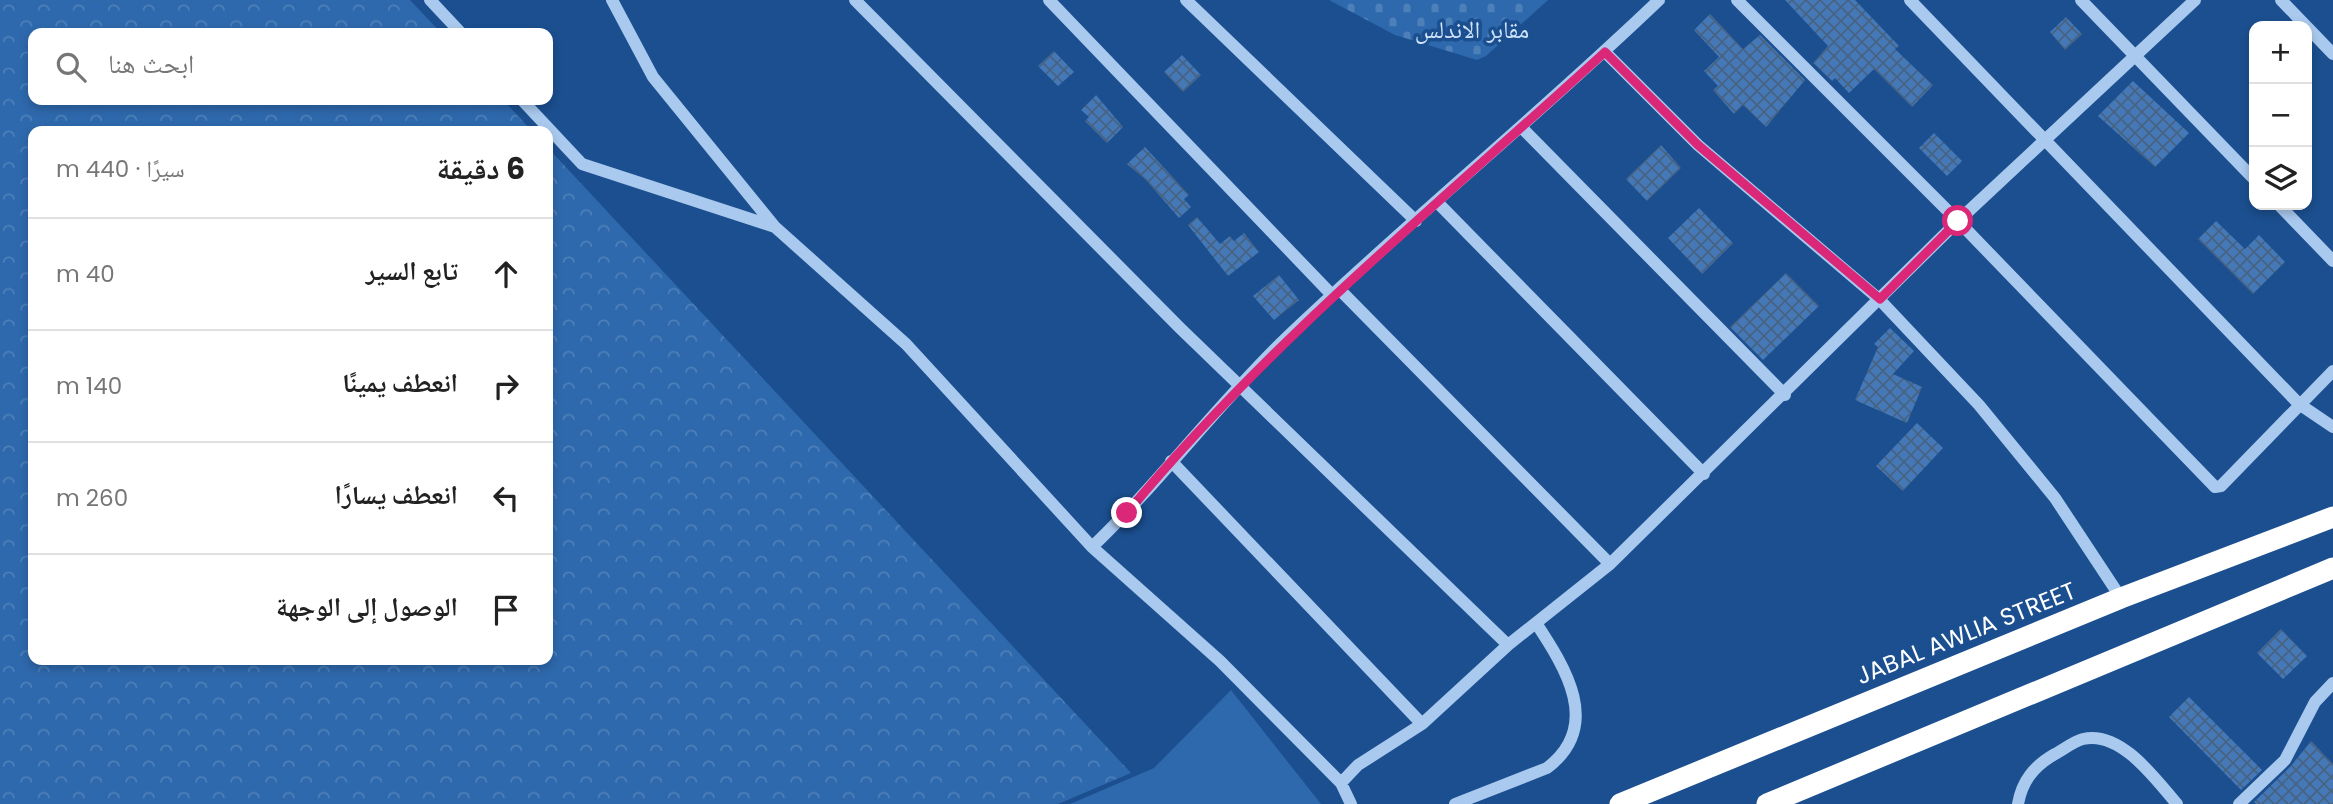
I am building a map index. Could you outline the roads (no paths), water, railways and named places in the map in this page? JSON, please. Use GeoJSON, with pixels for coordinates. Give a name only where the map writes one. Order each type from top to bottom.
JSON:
{"type":"FeatureCollection","features":[{"type":"Feature","properties":{"kind":"highway","name":"JABAL AWLIA STREET"},"geometry":{"type":"LineString","coordinates":[[1620,804],[2121,598],[2333,517]]}},
{"type":"Feature","properties":{"kind":"highway"},"geometry":{"type":"LineString","coordinates":[[1767,804],[2333,568]]}},
{"type":"Feature","properties":{"kind":"street"},"geometry":{"type":"LineString","coordinates":[[430,0],[456,28]]}},
{"type":"Feature","properties":{"kind":"street"},"geometry":{"type":"LineString","coordinates":[[612,0],[653,77],[775,227],[906,344],[1092,547],[1220,661],[1341,783],[1351,804]]}},
{"type":"Feature","properties":{"kind":"street"},"geometry":{"type":"LineString","coordinates":[[855,0],[1239,386],[1508,645]]}},
{"type":"Feature","properties":{"kind":"street"},"geometry":{"type":"LineString","coordinates":[[1049,0],[1336,292],[1610,564]]}},
{"type":"Feature","properties":{"kind":"street"},"geometry":{"type":"LineString","coordinates":[[1186,0],[1416,220]]}},
{"type":"Feature","properties":{"kind":"street"},"geometry":{"type":"LineString","coordinates":[[1092,547],[1127,513],[1239,386],[1336,292],[1522,128],[1659,0]]}},
{"type":"Feature","properties":{"kind":"street"},"geometry":{"type":"LineString","coordinates":[[1737,0],[1958,221],[2215,487],[2221,486],[2333,371]]}},
{"type":"Feature","properties":{"kind":"street"},"geometry":{"type":"LineString","coordinates":[[1910,0],[2299,404],[2333,427]]}},
{"type":"Feature","properties":{"kind":"street"},"geometry":{"type":"LineString","coordinates":[[2081,0],[2249,174]]}},
{"type":"Feature","properties":{"kind":"street"},"geometry":{"type":"LineString","coordinates":[[1341,783],[1358,765],[1422,724],[1508,645],[1610,564],[1785,395],[1958,221],[2195,0]]}},
{"type":"Feature","properties":{"kind":"street"},"geometry":{"type":"LineString","coordinates":[[2281,0],[2300,21]]}},
{"type":"Feature","properties":{"kind":"street"},"geometry":{"type":"LineString","coordinates":[[2312,33],[2333,54]]}},
{"type":"Feature","properties":{"kind":"street"},"geometry":{"type":"LineString","coordinates":[[1605,52],[1698,145],[1880,299],[1979,405],[2055,498],[2121,598]]}},
{"type":"Feature","properties":{"kind":"street"},"geometry":{"type":"LineString","coordinates":[[527,105],[546,126]]}},
{"type":"Feature","properties":{"kind":"street"},"geometry":{"type":"LineString","coordinates":[[1522,128],[1785,395]]}},
{"type":"Feature","properties":{"kind":"street"},"geometry":{"type":"LineString","coordinates":[[553,133],[582,164],[775,227]]}},
{"type":"Feature","properties":{"kind":"street"},"geometry":{"type":"LineString","coordinates":[[1438,203],[1704,474]]}},
{"type":"Feature","properties":{"kind":"street"},"geometry":{"type":"LineString","coordinates":[[2284,210],[2333,261]]}},
{"type":"Feature","properties":{"kind":"street"},"geometry":{"type":"LineString","coordinates":[[1171,461],[1422,724]]}},
{"type":"Feature","properties":{"kind":"street"},"geometry":{"type":"LineString","coordinates":[[1455,804],[1547,768],[1556,761],[1571,740],[1576,715],[1574,690],[1536,623]]}},
{"type":"Feature","properties":{"kind":"street"},"geometry":{"type":"LineString","coordinates":[[2239,804],[2285,760],[2303,730],[2315,702],[2333,683]]}},
{"type":"Feature","properties":{"kind":"street"},"geometry":{"type":"LineString","coordinates":[[2018,804],[2021,788],[2039,763],[2084,738],[2108,741],[2140,761],[2177,804]]}},
{"type":"Feature","properties":{"kind":"park label","name":"مقابر الاندلس"},"geometry":{"type":"Point","coordinates":[1472,29]}}]}
